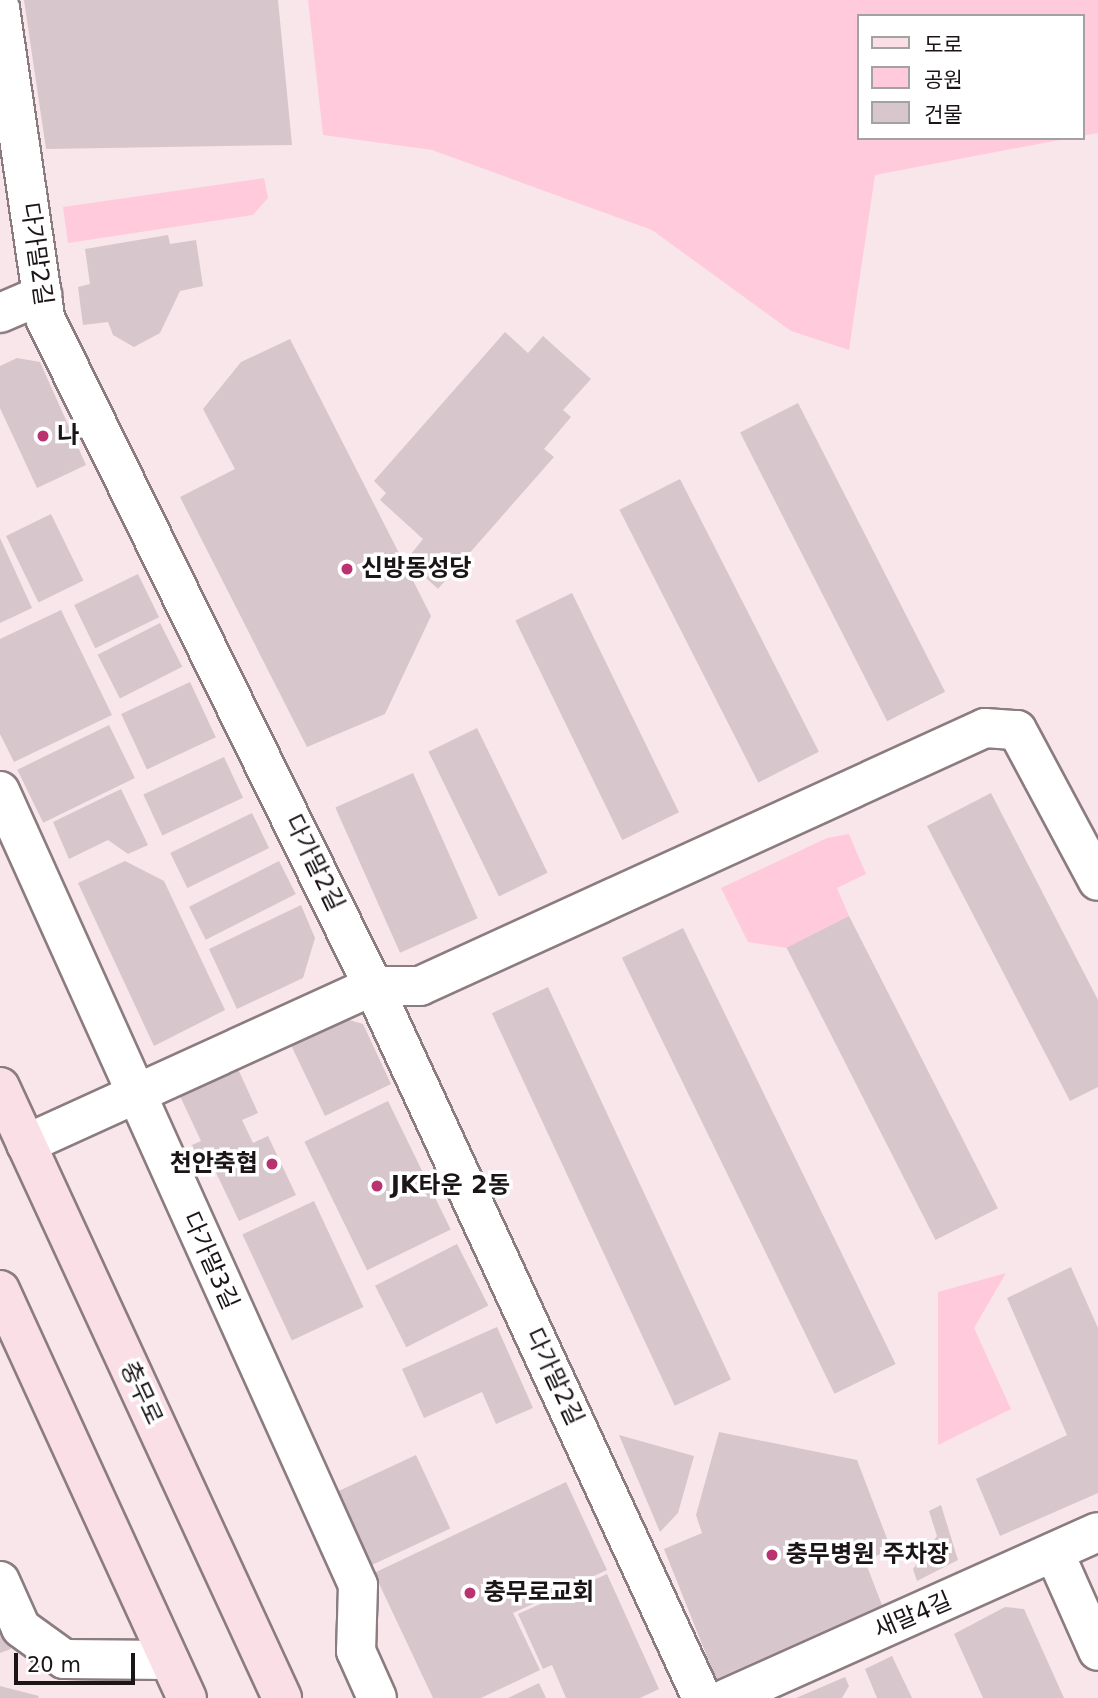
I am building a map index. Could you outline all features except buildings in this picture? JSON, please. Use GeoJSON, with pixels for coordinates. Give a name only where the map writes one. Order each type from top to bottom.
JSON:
{"type":"FeatureCollection","features":[{"type":"Feature","properties":{"kind":"main road","name":"충무로"},"geometry":{"type":"LineString","coordinates":[[0,1087],[282,1698]]}},
{"type":"Feature","properties":{"kind":"main road"},"geometry":{"type":"LineString","coordinates":[[0,1290],[187,1698]]}},
{"type":"Feature","properties":{"kind":"street","name":"다가말2길"},"geometry":{"type":"LineString","coordinates":[[0,8],[46,318],[373,986],[702,1698]]}},
{"type":"Feature","properties":{"kind":"street"},"geometry":{"type":"LineString","coordinates":[[0,313],[43,295]]}},
{"type":"Feature","properties":{"kind":"street"},"geometry":{"type":"LineString","coordinates":[[26,1144],[373,986],[419,986],[1000,725],[1017,730],[1098,881]]}},
{"type":"Feature","properties":{"kind":"street","name":"다가말3길"},"geometry":{"type":"LineString","coordinates":[[0,792],[134,1094],[358,1585],[356,1651],[377,1698]]}},
{"type":"Feature","properties":{"kind":"street","name":"새말4길"},"geometry":{"type":"LineString","coordinates":[[727,1698],[1098,1532]]}},
{"type":"Feature","properties":{"kind":"street"},"geometry":{"type":"LineString","coordinates":[[1054,1552],[1098,1651]]}},
{"type":"Feature","properties":{"kind":"street"},"geometry":{"type":"LineString","coordinates":[[0,1581],[21,1628],[64,1659],[169,1660]]}},
{"type":"Feature","properties":{"kind":"green space"},"geometry":{"type":"Polygon","coordinates":[[[308,0],[1098,0],[1098,133],[1084,136],[1084,14],[856,14],[856,140],[1059,140],[875,175],[849,350],[791,331],[652,230],[432,150],[323,135],[308,0]]]}},
{"type":"Feature","properties":{"kind":"green space"},"geometry":{"type":"Polygon","coordinates":[[[264,178],[268,198],[253,215],[68,243],[63,207],[264,178]]]}},
{"type":"Feature","properties":{"kind":"green space"},"geometry":{"type":"Polygon","coordinates":[[[849,834],[866,874],[837,888],[849,916],[787,948],[748,942],[721,888],[827,838],[849,834]]]}},
{"type":"Feature","properties":{"kind":"green space"},"geometry":{"type":"Polygon","coordinates":[[[1006,1273],[974,1328],[1011,1409],[938,1445],[938,1292],[1006,1273]]]}},
{"type":"Feature","properties":{"kind":"place","name":"나"},"geometry":{"type":"Point","coordinates":[43,436]}},
{"type":"Feature","properties":{"kind":"place","name":"신방동성당"},"geometry":{"type":"Point","coordinates":[347,569]}},
{"type":"Feature","properties":{"kind":"place","name":"천안축협"},"geometry":{"type":"Point","coordinates":[272,1164]}},
{"type":"Feature","properties":{"kind":"place","name":"JK타운 2동"},"geometry":{"type":"Point","coordinates":[377,1186]}},
{"type":"Feature","properties":{"kind":"place","name":"충무병원 주차장"},"geometry":{"type":"Point","coordinates":[772,1555]}},
{"type":"Feature","properties":{"kind":"place","name":"충무로교회"},"geometry":{"type":"Point","coordinates":[470,1593]}}]}
